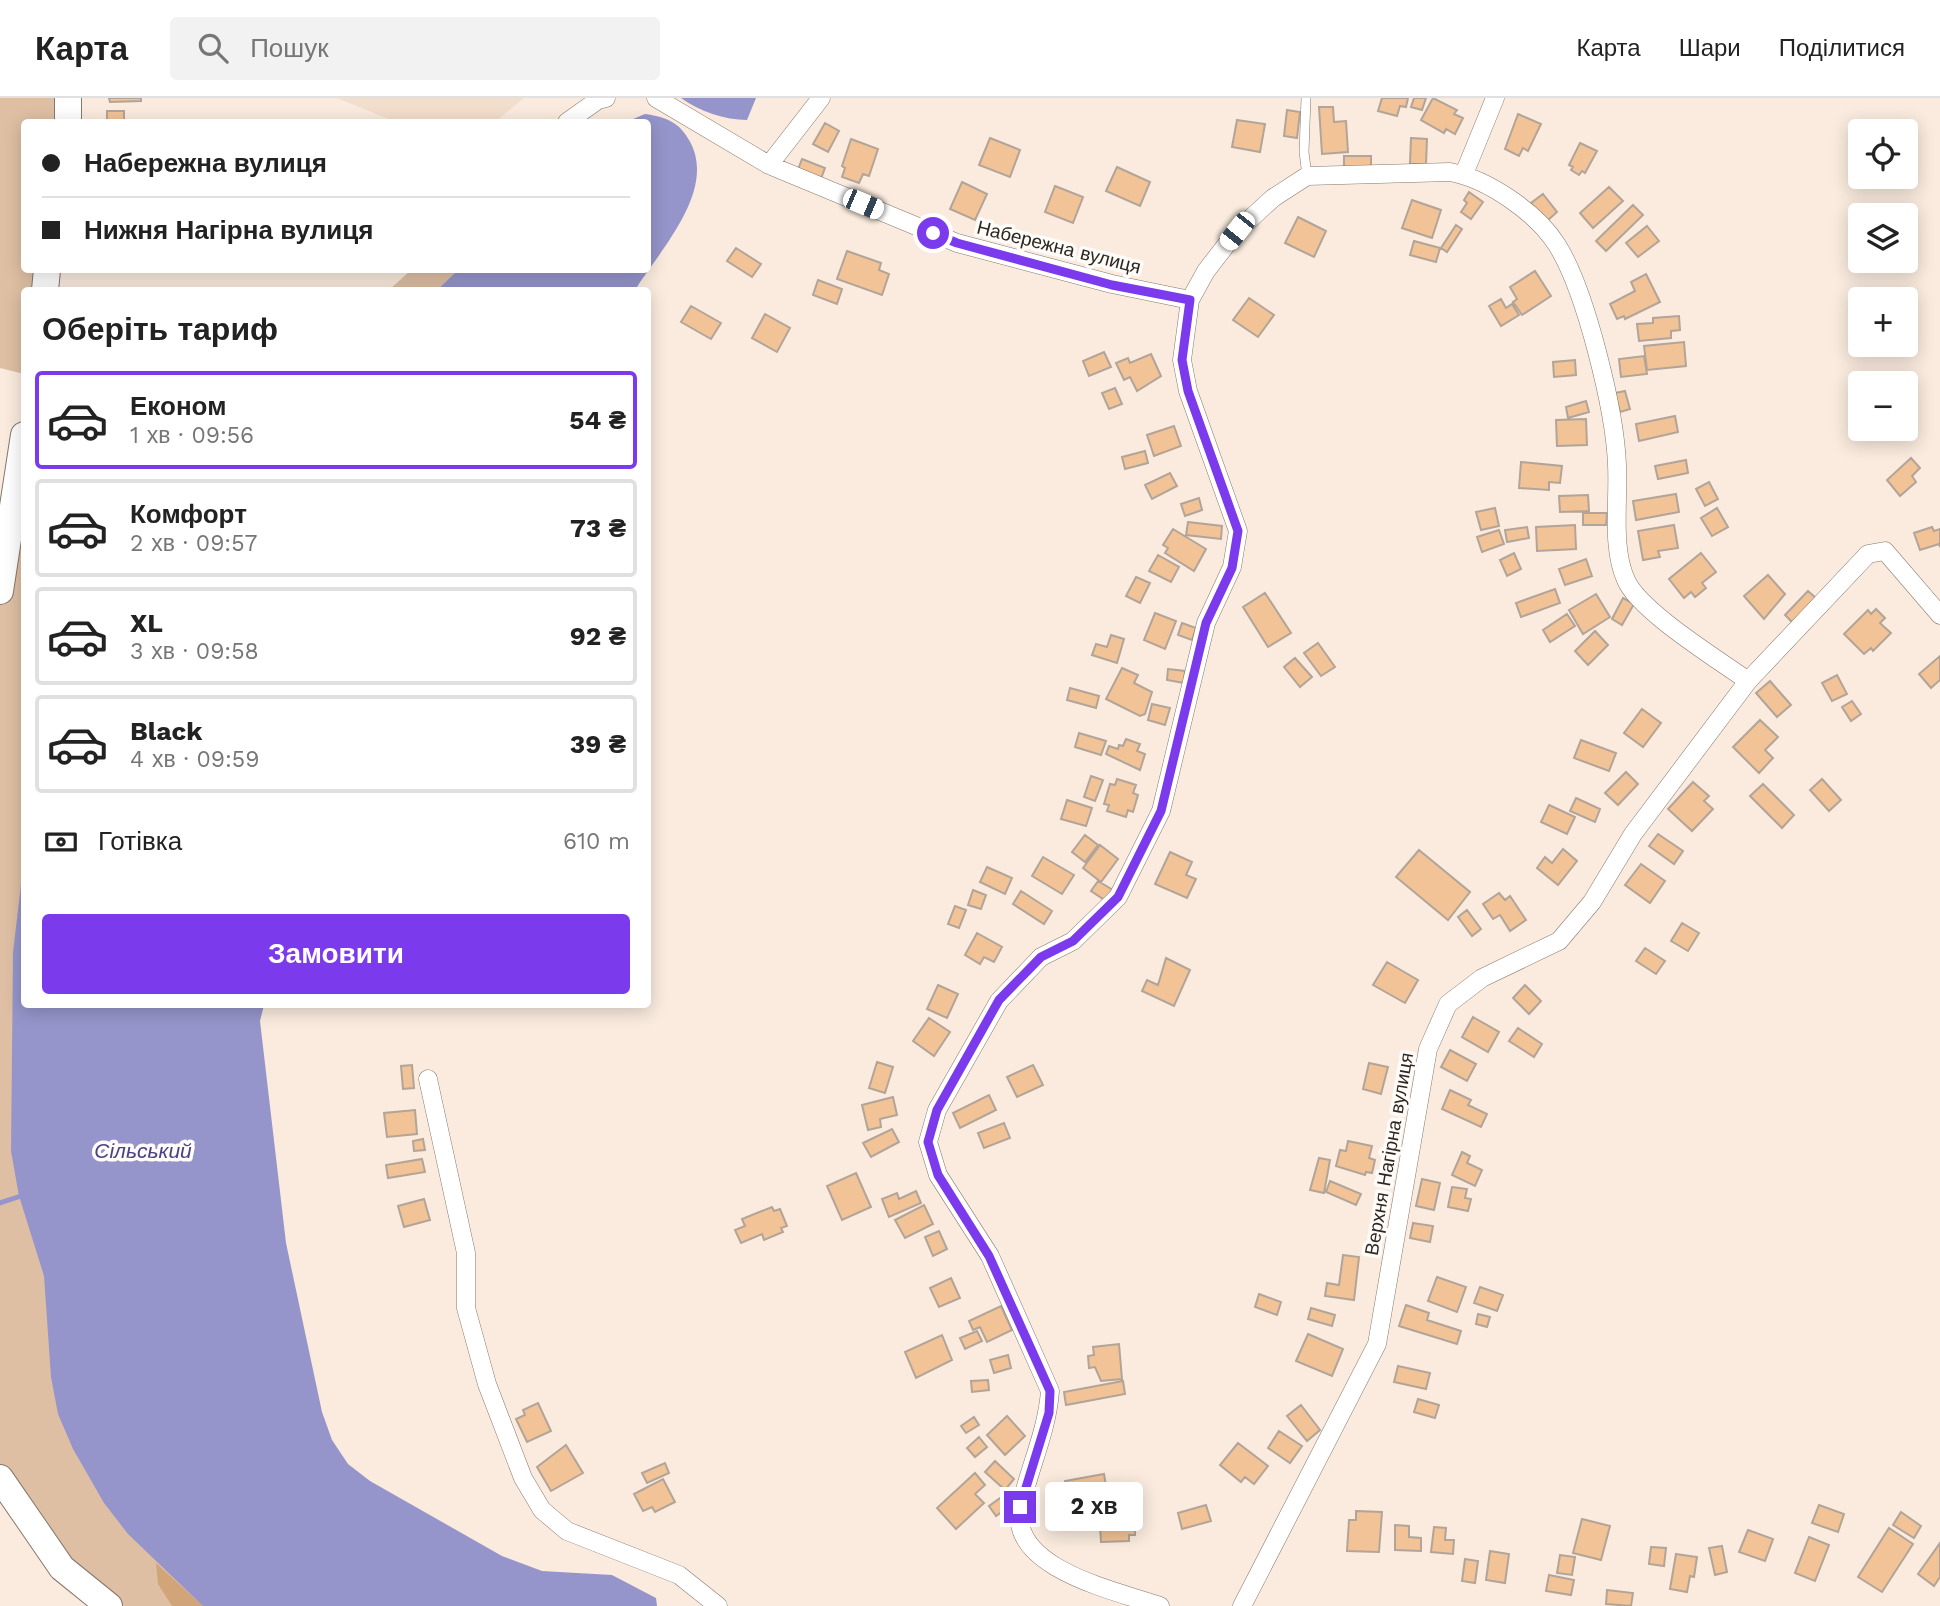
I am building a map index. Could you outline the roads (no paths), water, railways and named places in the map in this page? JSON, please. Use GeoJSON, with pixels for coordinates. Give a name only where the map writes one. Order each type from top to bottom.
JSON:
{"type":"FeatureCollection","features":[{"type":"Feature","properties":{"kind":"main road"},"geometry":{"type":"LineString","coordinates":[[68,98],[68,119]]}},
{"type":"Feature","properties":{"kind":"main road"},"geometry":{"type":"LineString","coordinates":[[0,592],[21,455]]}},
{"type":"Feature","properties":{"kind":"main road"},"geometry":{"type":"LineString","coordinates":[[0,1478],[62,1568],[109,1606]]}},
{"type":"Feature","properties":{"kind":"street"},"geometry":{"type":"LineString","coordinates":[[571,119],[598,100],[606,98]]}},
{"type":"Feature","properties":{"kind":"street","name":"Набережна вулиця"},"geometry":{"type":"LineString","coordinates":[[656,98],[768,165],[957,243],[1112,285],[1190,300]]}},
{"type":"Feature","properties":{"kind":"street"},"geometry":{"type":"LineString","coordinates":[[768,165],[821,98]]}},
{"type":"Feature","properties":{"kind":"street"},"geometry":{"type":"LineString","coordinates":[[1464,174],[1495,98]]}},
{"type":"Feature","properties":{"kind":"street"},"geometry":{"type":"LineString","coordinates":[[1160,1606],[1060,1570],[1034,1553],[1023,1534],[1020,1507],[1049,1413],[1050,1391],[989,1256],[938,1175],[928,1142],[937,1110],[999,1000],[1041,957],[1073,941],[1118,897],[1161,811],[1206,623],[1232,568],[1238,531],[1188,391],[1182,360],[1190,300],[1206,271],[1237,231],[1273,198],[1307,176],[1414,171],[1464,174],[1528,213],[1557,245],[1579,295],[1611,408],[1617,463],[1619,564],[1627,584],[1642,602],[1748,681]]}},
{"type":"Feature","properties":{"kind":"street","name":"Верхня Нагірна вулиця"},"geometry":{"type":"LineString","coordinates":[[1242,1606],[1377,1344],[1428,1049],[1448,1004],[1482,978],[1559,941],[1592,902],[1633,834],[1748,681],[1868,554],[1885,551],[1940,615]]}},
{"type":"Feature","properties":{"kind":"street"},"geometry":{"type":"LineString","coordinates":[[428,1079],[466,1253],[466,1308],[487,1384],[523,1478],[542,1510],[567,1531],[680,1575],[718,1606]]}},
{"type":"Feature","properties":{"kind":"lane"},"geometry":{"type":"LineString","coordinates":[[1307,98],[1304,152],[1307,176]]}},
{"type":"Feature","properties":{"kind":"water"},"geometry":{"type":"Polygon","coordinates":[[[681,98],[756,98],[747,120],[712,114],[681,98]]]}},
{"type":"Feature","properties":{"kind":"water"},"geometry":{"type":"Polygon","coordinates":[[[645,114],[671,121],[689,140],[696,159],[692,198],[683,218],[651,266],[651,119],[633,119],[645,114]]]}},
{"type":"Feature","properties":{"kind":"water"},"geometry":{"type":"Polygon","coordinates":[[[455,273],[647,273],[637,287],[440,287],[455,273]]]}},
{"type":"Feature","properties":{"kind":"water","name":"Сільський"},"geometry":{"type":"Polygon","coordinates":[[[21,885],[21,1008],[263,1008],[260,1021],[286,1243],[322,1412],[332,1440],[348,1464],[370,1481],[502,1556],[542,1571],[612,1575],[656,1598],[657,1606],[203,1606],[128,1534],[104,1503],[73,1449],[58,1414],[51,1377],[44,1276],[19,1196],[11,1151],[13,952],[21,885]]]}},
{"type":"Feature","properties":{"kind":"waterway"},"geometry":{"type":"LineString","coordinates":[[0,1203],[24,1195]]}}]}
